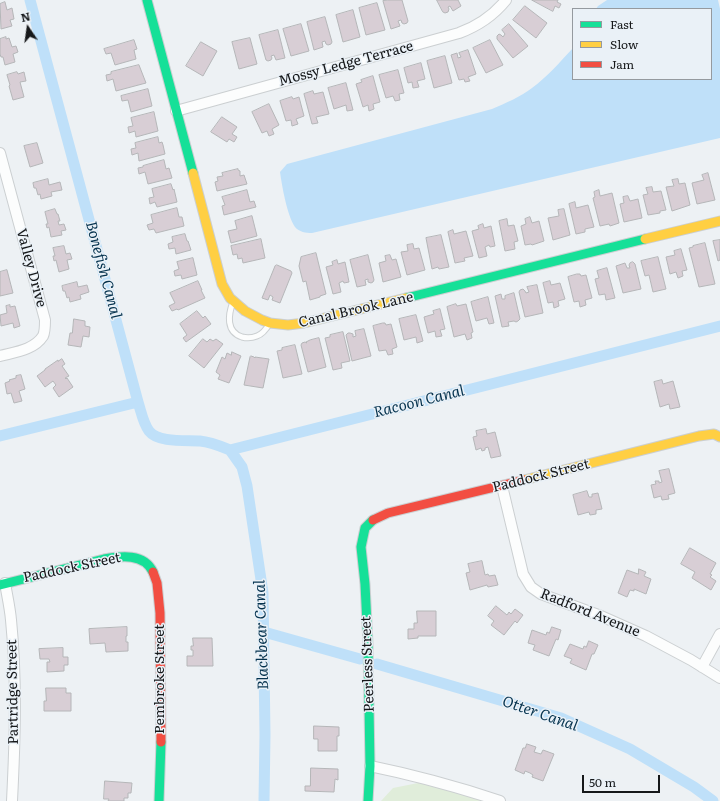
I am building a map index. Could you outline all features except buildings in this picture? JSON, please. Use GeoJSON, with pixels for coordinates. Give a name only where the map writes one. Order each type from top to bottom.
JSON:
{"type":"FeatureCollection","features":[{"type":"Feature","properties":{"kind":"street","name":"Canal Brook Lane"},"geometry":{"type":"LineString","coordinates":[[147,0],[222,284],[233,301],[245,311],[262,320],[270,323],[288,325],[304,323],[720,221]]}},
{"type":"Feature","properties":{"kind":"street","name":"Mossy Ledge Terrace"},"geometry":{"type":"LineString","coordinates":[[176,110],[459,33],[470,29],[492,16],[506,0]]}},
{"type":"Feature","properties":{"kind":"street","name":"Valley Drive"},"geometry":{"type":"LineString","coordinates":[[0,153],[45,320],[44,335],[36,345],[0,356]]}},
{"type":"Feature","properties":{"kind":"street","name":"Paddock Street"},"geometry":{"type":"LineString","coordinates":[[365,528],[373,520],[388,513],[699,436],[714,434],[720,437]]}},
{"type":"Feature","properties":{"kind":"street","name":"Radford Avenue"},"geometry":{"type":"LineString","coordinates":[[502,486],[523,574],[531,587],[541,594],[601,616],[646,636],[691,660],[720,678]]}},
{"type":"Feature","properties":{"kind":"street","name":"Peerless Street"},"geometry":{"type":"LineString","coordinates":[[365,528],[361,547],[368,644],[370,766],[368,801]]}},
{"type":"Feature","properties":{"kind":"street","name":"Paddock Street"},"geometry":{"type":"LineString","coordinates":[[3,584],[115,557],[130,556],[143,561]]}},
{"type":"Feature","properties":{"kind":"street","name":"Pembroke Street"},"geometry":{"type":"LineString","coordinates":[[143,561],[152,570],[157,585],[159,600],[161,702],[159,801]]}},
{"type":"Feature","properties":{"kind":"street","name":"Partridge Street"},"geometry":{"type":"LineString","coordinates":[[3,584],[11,618],[15,692],[12,801]]}},
{"type":"Feature","properties":{"kind":"street"},"geometry":{"type":"LineString","coordinates":[[702,667],[720,634]]}},
{"type":"Feature","properties":{"kind":"street"},"geometry":{"type":"LineString","coordinates":[[370,766],[398,771],[500,801]]}},
{"type":"Feature","properties":{"kind":"lane"},"geometry":{"type":"LineString","coordinates":[[233,301],[230,309],[229,322],[231,329],[235,334],[246,338],[258,336],[270,323]]}},
{"type":"Feature","properties":{"kind":"green space"},"geometry":{"type":"Polygon","coordinates":[[[418,783],[438,783],[498,797],[505,801],[381,801],[393,788],[418,783]]]}},
{"type":"Feature","properties":{"kind":"water"},"geometry":{"type":"Polygon","coordinates":[[[607,0],[718,0],[720,9],[720,138],[312,233],[303,232],[295,227],[287,208],[280,172],[287,164],[492,109],[518,97],[538,84],[572,49],[572,80],[712,80],[712,8],[597,8],[607,0]]]}},
{"type":"Feature","properties":{"kind":"waterway","name":"Bonefish Canal"},"geometry":{"type":"LineString","coordinates":[[0,436],[138,402],[30,0]]}},
{"type":"Feature","properties":{"kind":"waterway","name":"Racoon Canal"},"geometry":{"type":"LineString","coordinates":[[138,402],[145,424],[153,435],[181,441],[208,442],[230,450],[720,326]]}},
{"type":"Feature","properties":{"kind":"waterway","name":"Blackbear Canal"},"geometry":{"type":"LineString","coordinates":[[230,450],[242,467],[247,486],[263,593],[265,735],[264,801]]}},
{"type":"Feature","properties":{"kind":"waterway","name":"Otter Canal"},"geometry":{"type":"LineString","coordinates":[[264,632],[360,659]]}},
{"type":"Feature","properties":{"kind":"waterway","name":"Otter Canal"},"geometry":{"type":"LineString","coordinates":[[377,664],[561,718],[630,749],[694,787],[713,801]]}},
{"type":"Feature","properties":{"kind":"traffic: fast"},"geometry":{"type":"LineString","coordinates":[[147,0],[193,173]]}},
{"type":"Feature","properties":{"kind":"traffic: fast"},"geometry":{"type":"LineString","coordinates":[[406,298],[645,239]]}},
{"type":"Feature","properties":{"kind":"traffic: fast"},"geometry":{"type":"LineString","coordinates":[[368,801],[370,766],[368,644],[365,584],[361,547],[365,528],[373,520]]}},
{"type":"Feature","properties":{"kind":"traffic: fast"},"geometry":{"type":"LineString","coordinates":[[0,585],[104,559],[118,557],[132,557],[138,559],[149,566],[153,572]]}},
{"type":"Feature","properties":{"kind":"traffic: fast"},"geometry":{"type":"LineString","coordinates":[[159,801],[161,742]]}},
{"type":"Feature","properties":{"kind":"traffic: slow"},"geometry":{"type":"LineString","coordinates":[[193,173],[222,284],[230,298],[245,311],[270,323],[288,325],[304,323],[406,298]]}},
{"type":"Feature","properties":{"kind":"traffic: slow"},"geometry":{"type":"LineString","coordinates":[[645,239],[720,221]]}},
{"type":"Feature","properties":{"kind":"traffic: slow"},"geometry":{"type":"LineString","coordinates":[[524,480],[699,436],[714,434],[720,437]]}},
{"type":"Feature","properties":{"kind":"traffic: jam"},"geometry":{"type":"LineString","coordinates":[[373,520],[388,513],[524,480]]}},
{"type":"Feature","properties":{"kind":"traffic: jam"},"geometry":{"type":"LineString","coordinates":[[153,572],[157,583],[160,613],[161,742]]}}]}
